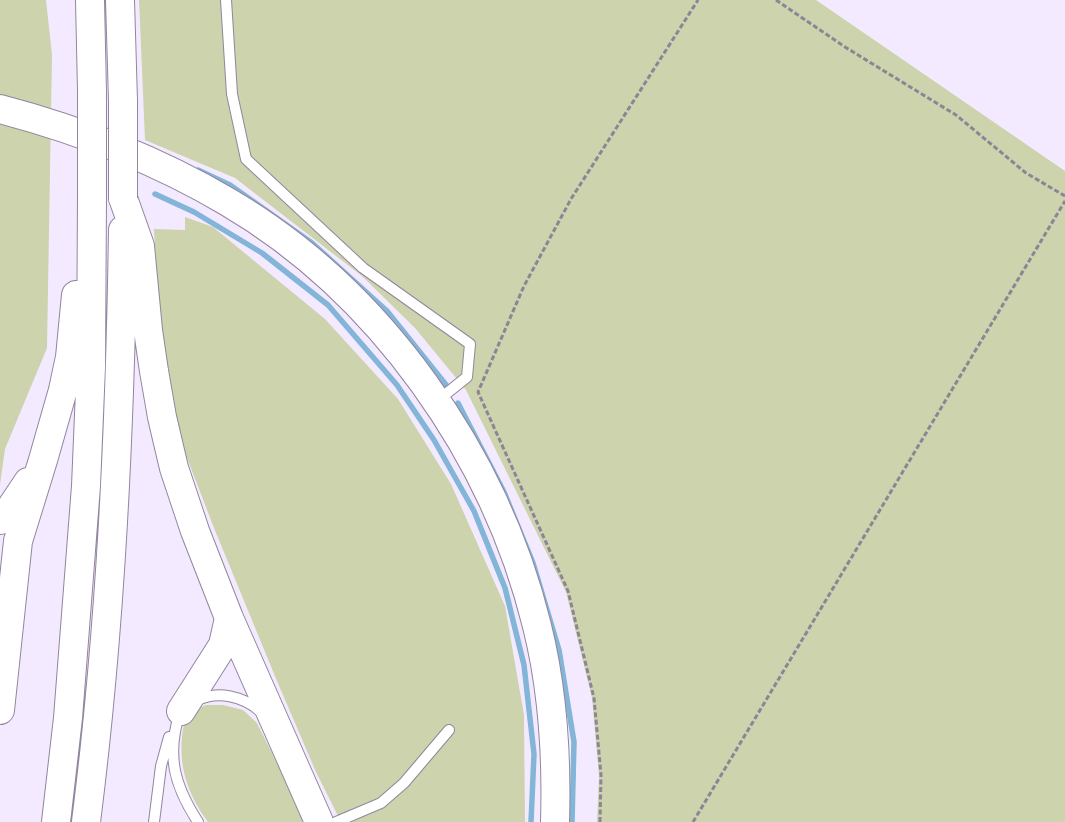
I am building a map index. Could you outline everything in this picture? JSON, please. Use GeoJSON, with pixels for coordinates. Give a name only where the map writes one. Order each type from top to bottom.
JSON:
{"type":"FeatureCollection","features":[{"type":"Feature","properties":{"kind":"main road"},"geometry":{"type":"LineString","coordinates":[[56,822],[68,718],[86,486],[91,367],[92,92],[90,0]]}},
{"type":"Feature","properties":{"kind":"main road"},"geometry":{"type":"LineString","coordinates":[[86,822],[106,631],[117,470],[124,198],[120,0]]}},
{"type":"Feature","properties":{"kind":"main road"},"geometry":{"type":"LineString","coordinates":[[0,109],[61,127],[154,163],[201,186],[260,222],[331,279],[378,326],[418,374],[451,422],[495,503],[530,597],[548,682],[554,729],[556,763],[555,822]]}},
{"type":"Feature","properties":{"kind":"main road"},"geometry":{"type":"LineString","coordinates":[[124,198],[140,246],[148,330],[157,394],[167,442],[195,531],[229,618],[319,822]]}},
{"type":"Feature","properties":{"kind":"main road"},"geometry":{"type":"LineString","coordinates":[[0,711],[18,542],[43,460],[70,358],[77,285],[92,227]]}},
{"type":"Feature","properties":{"kind":"main road"},"geometry":{"type":"LineString","coordinates":[[0,520],[10,509],[43,460]]}},
{"type":"Feature","properties":{"kind":"main road"},"geometry":{"type":"LineString","coordinates":[[181,711],[223,645],[229,618]]}},
{"type":"Feature","properties":{"kind":"lane"},"geometry":{"type":"LineString","coordinates":[[226,0],[232,94],[246,159],[363,268],[470,344],[468,377],[436,402]]}},
{"type":"Feature","properties":{"kind":"lane"},"geometry":{"type":"LineString","coordinates":[[154,822],[164,755],[170,732],[181,711],[201,698],[214,695],[230,696],[252,704],[276,728]]}},
{"type":"Feature","properties":{"kind":"lane"},"geometry":{"type":"LineString","coordinates":[[181,711],[173,739],[174,771],[182,795],[198,822]]}},
{"type":"Feature","properties":{"kind":"lane"},"geometry":{"type":"LineString","coordinates":[[336,822],[382,802],[404,783],[449,730]]}},
{"type":"Feature","properties":{"kind":"path"},"geometry":{"type":"LineString","coordinates":[[600,822],[601,775],[594,698],[568,591],[478,392],[524,286],[571,199],[698,0]]}},
{"type":"Feature","properties":{"kind":"path"},"geometry":{"type":"LineString","coordinates":[[776,0],[845,47],[956,115],[1026,174],[1065,196]]}},
{"type":"Feature","properties":{"kind":"path"},"geometry":{"type":"LineString","coordinates":[[693,822],[1065,202]]}},
{"type":"Feature","properties":{"kind":"green space"},"geometry":{"type":"Polygon","coordinates":[[[0,0],[46,0],[52,55],[47,348],[5,449],[0,485],[0,0]]]}},
{"type":"Feature","properties":{"kind":"green space"},"geometry":{"type":"Polygon","coordinates":[[[139,0],[816,0],[1065,171],[1065,822],[597,822],[599,776],[592,698],[566,592],[466,390],[415,328],[362,276],[235,178],[145,140],[139,0]]]}},
{"type":"Feature","properties":{"kind":"green space"},"geometry":{"type":"Polygon","coordinates":[[[185,217],[213,227],[325,319],[398,399],[451,484],[505,606],[524,715],[525,822],[341,822],[316,772],[277,681],[184,450],[168,378],[158,301],[154,229],[185,230],[185,217]]]}},
{"type":"Feature","properties":{"kind":"green space"},"geometry":{"type":"Polygon","coordinates":[[[206,705],[223,705],[243,710],[257,723],[306,822],[208,822],[201,812],[187,782],[181,749],[184,724],[187,718],[193,711],[206,705]]]}},
{"type":"Feature","properties":{"kind":"waterway"},"geometry":{"type":"LineString","coordinates":[[198,170],[230,185],[312,243],[387,311],[447,386]]}},
{"type":"Feature","properties":{"kind":"waterway"},"geometry":{"type":"LineString","coordinates":[[155,194],[194,212],[262,253],[328,305],[397,385],[434,440],[474,511],[505,588],[524,665],[534,754],[531,822]]}},
{"type":"Feature","properties":{"kind":"waterway"},"geometry":{"type":"LineString","coordinates":[[458,403],[504,492],[533,563],[559,650],[574,742],[572,822]]}}]}
